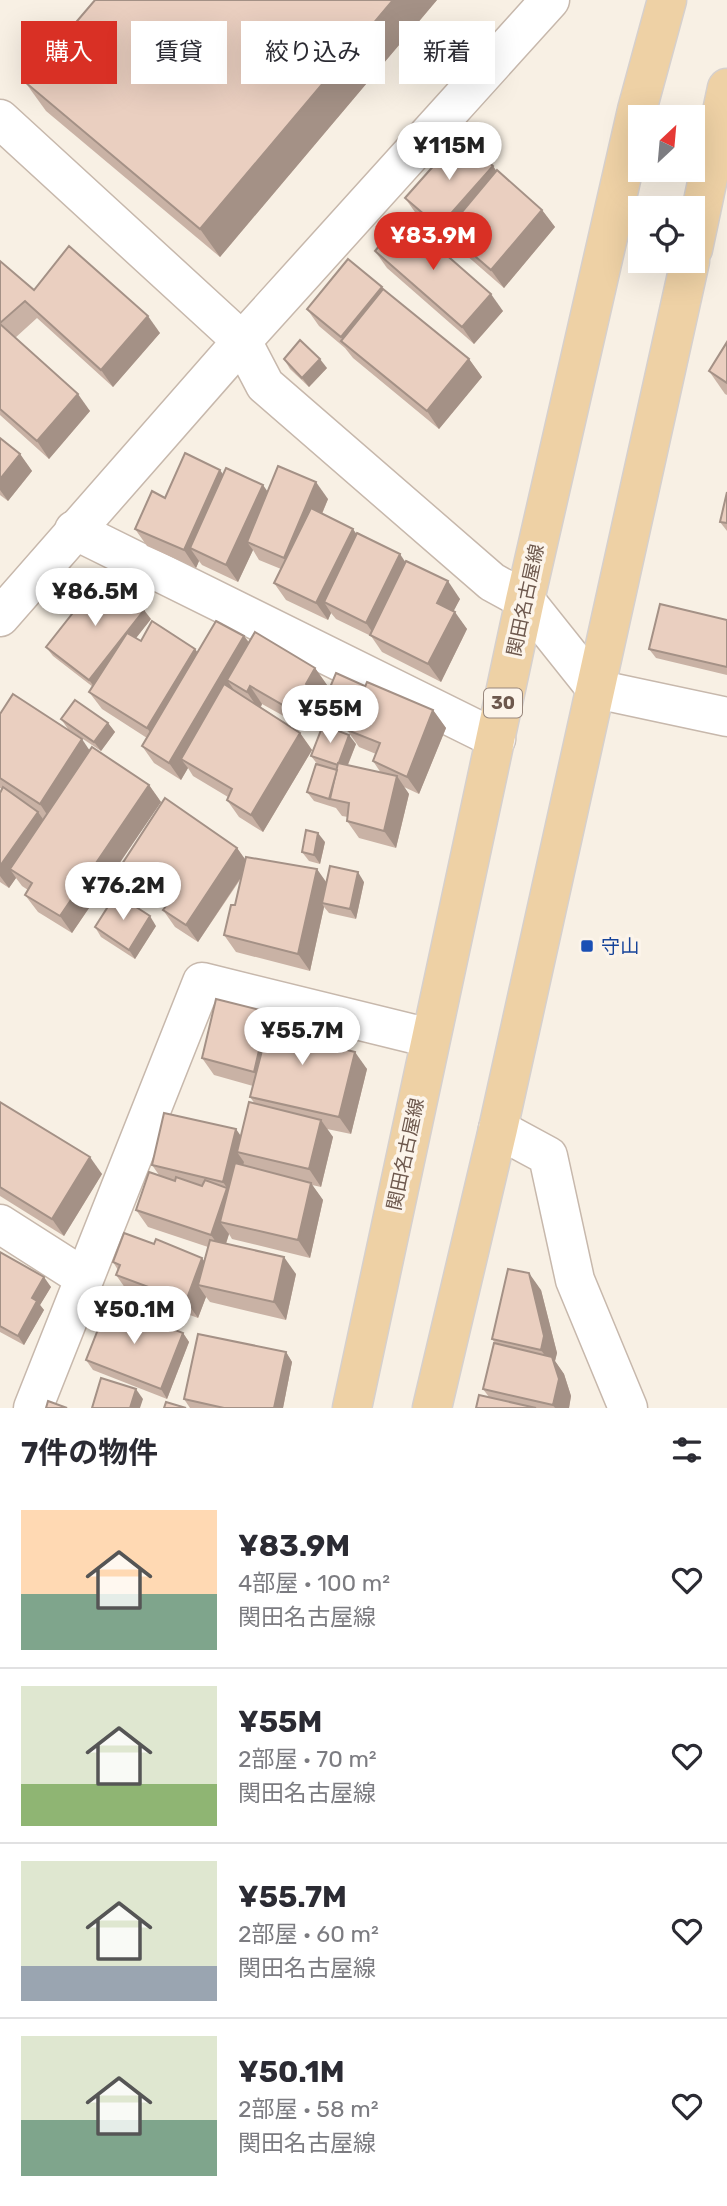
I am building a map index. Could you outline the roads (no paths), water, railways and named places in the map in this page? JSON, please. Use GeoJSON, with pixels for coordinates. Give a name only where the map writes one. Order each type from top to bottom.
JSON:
{"type":"FeatureCollection","features":[{"type":"Feature","properties":{"kind":"main road","name":"関田名古屋線"},"geometry":{"type":"LineString","coordinates":[[352,1408],[525,600],[637,110],[667,0]]}},
{"type":"Feature","properties":{"kind":"main road"},"geometry":{"type":"LineString","coordinates":[[705,211],[719,167],[727,88]]}},
{"type":"Feature","properties":{"kind":"main road"},"geometry":{"type":"LineString","coordinates":[[432,1408],[498,1129],[687,273]]}},
{"type":"Feature","properties":{"kind":"street"},"geometry":{"type":"LineString","coordinates":[[6,600],[74,530],[550,0]]}},
{"type":"Feature","properties":{"kind":"street"},"geometry":{"type":"LineString","coordinates":[[0,119],[242,341],[265,385],[492,582],[525,600],[596,689],[727,717]]}},
{"type":"Feature","properties":{"kind":"street"},"geometry":{"type":"LineString","coordinates":[[74,530],[496,739]]}},
{"type":"Feature","properties":{"kind":"street"},"geometry":{"type":"LineString","coordinates":[[33,1408],[202,982],[430,1038]]}},
{"type":"Feature","properties":{"kind":"street"},"geometry":{"type":"LineString","coordinates":[[498,1129],[548,1156],[575,1280],[628,1408]]}},
{"type":"Feature","properties":{"kind":"street"},"geometry":{"type":"LineString","coordinates":[[0,1224],[83,1277]]}},
{"type":"Feature","properties":{"kind":"place","name":"守山"},"geometry":{"type":"Point","coordinates":[587,946]}}]}
